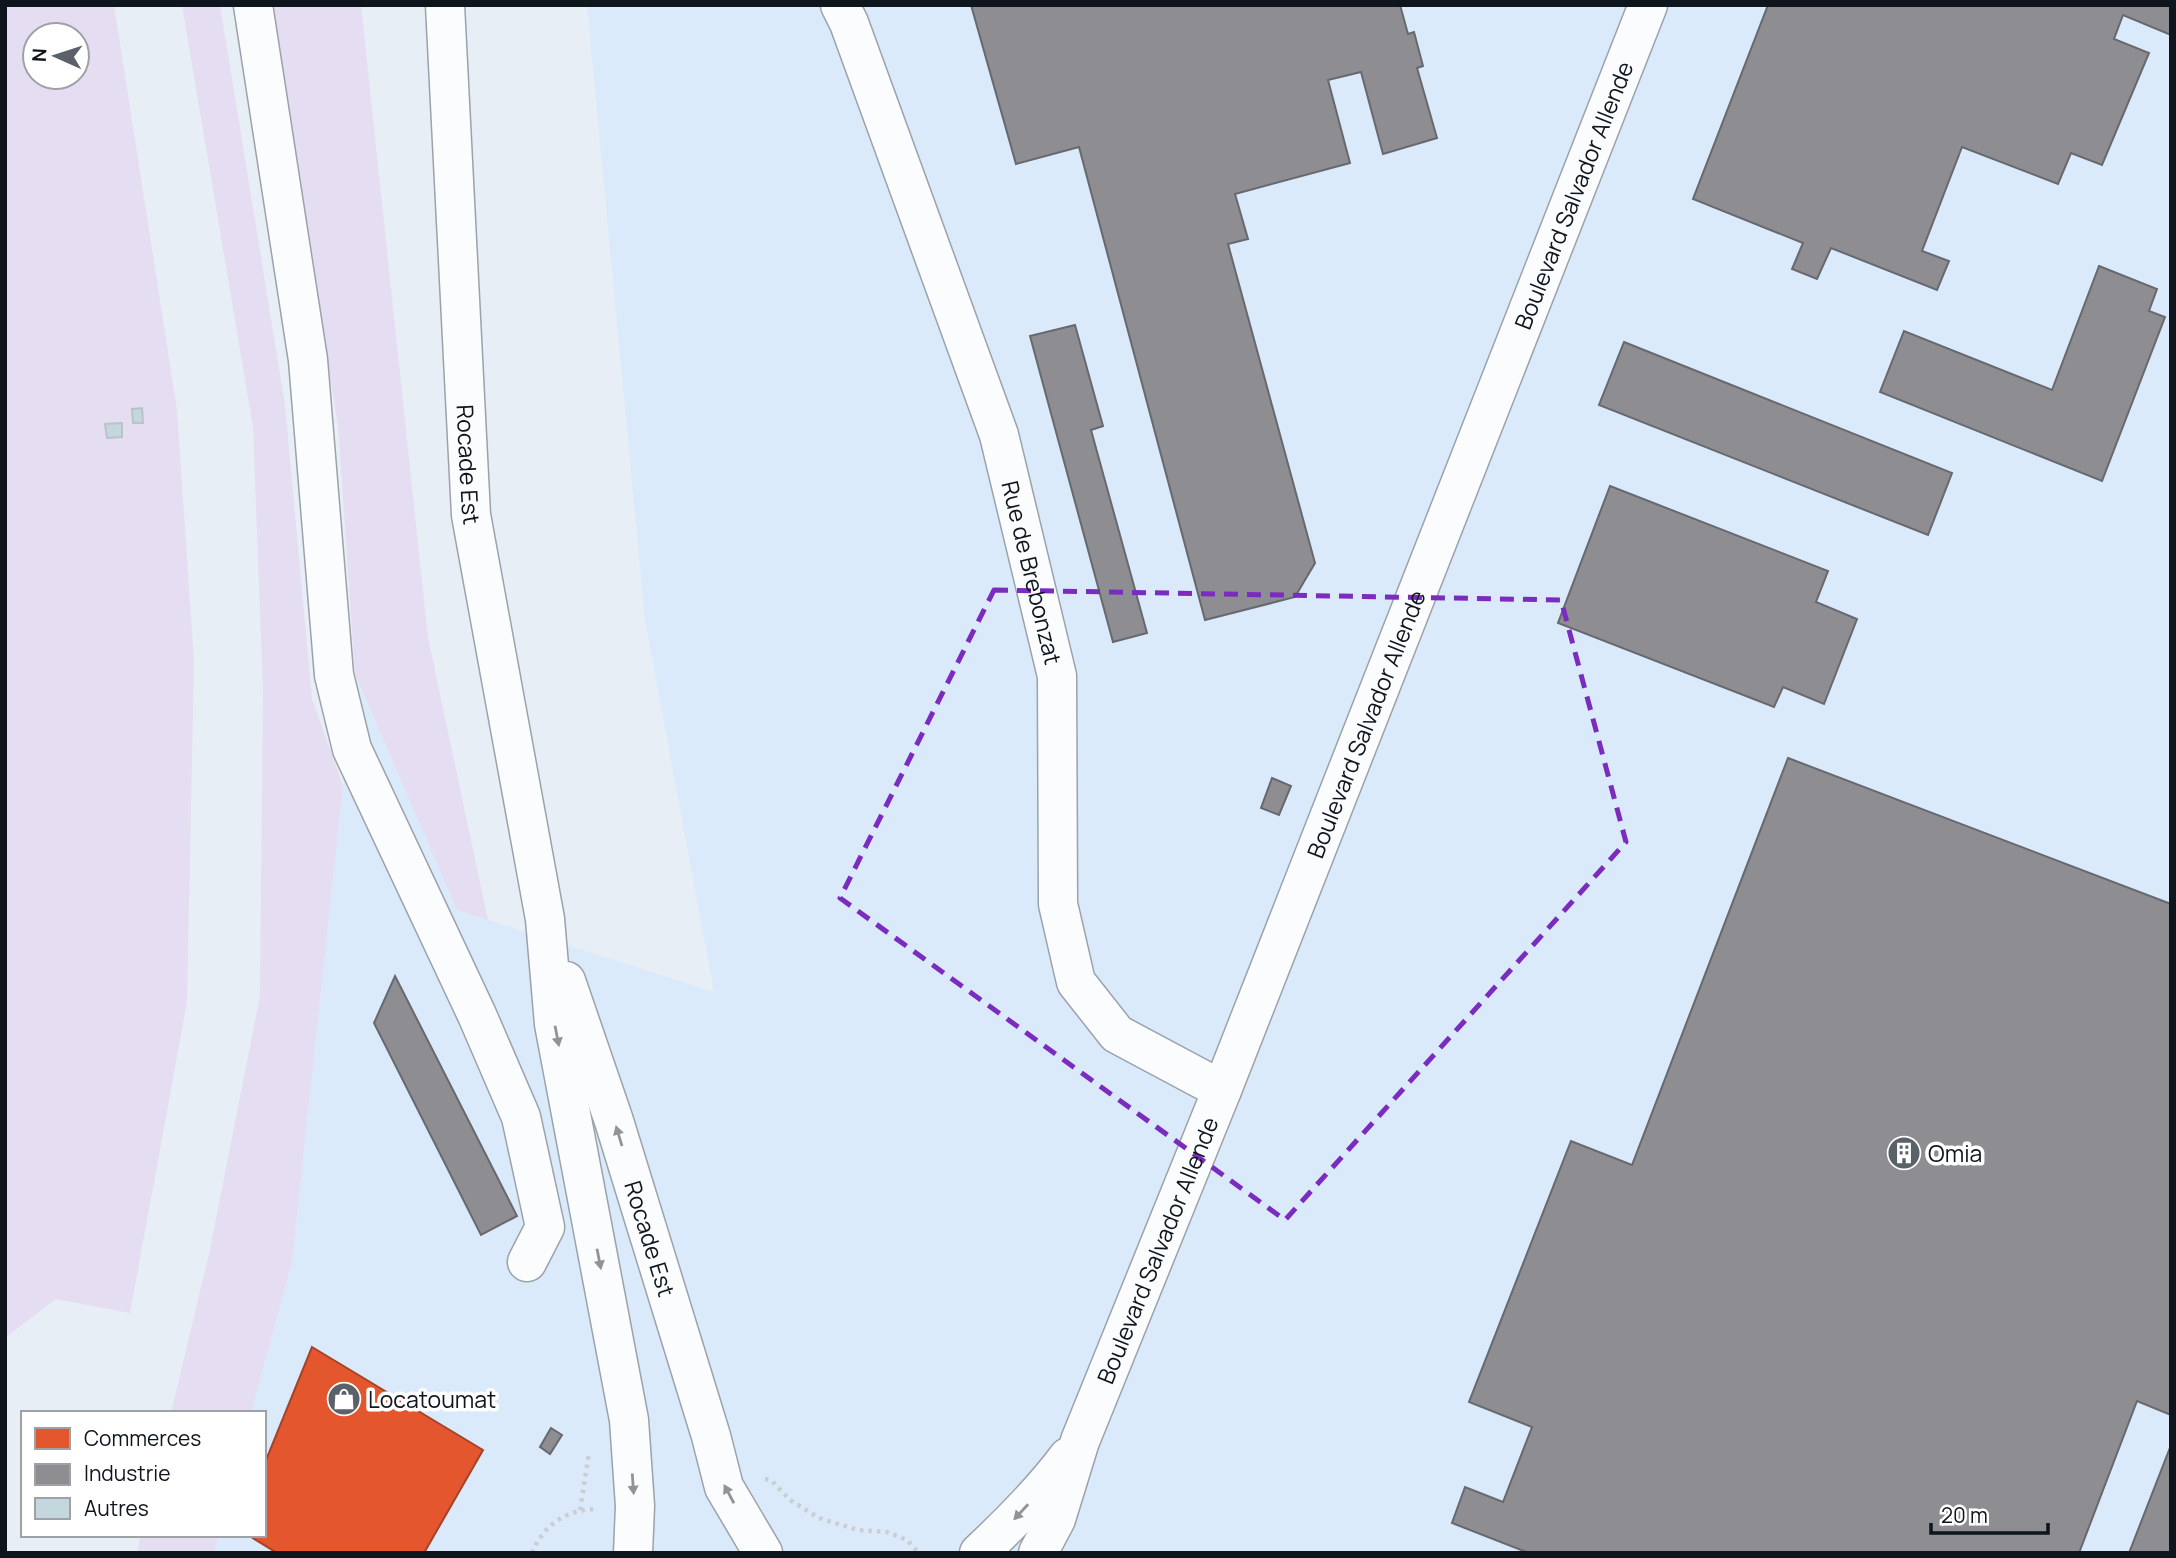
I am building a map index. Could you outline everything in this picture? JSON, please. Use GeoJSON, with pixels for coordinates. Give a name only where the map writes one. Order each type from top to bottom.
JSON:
{"type":"FeatureCollection","features":[{"type":"Feature","properties":{"kind":"street"},"geometry":{"type":"LineString","coordinates":[[253,5],[309,360],[334,675],[352,750],[477,1015],[521,1116],[545,1227],[527,1262]]}},
{"type":"Feature","properties":{"kind":"street","name":"Rocade Est"},"geometry":{"type":"LineString","coordinates":[[445,5],[471,515],[545,919],[554,1024],[629,1420],[635,1506],[633,1553]]}},
{"type":"Feature","properties":{"kind":"street","name":"Rue de Brebonzat"},"geometry":{"type":"LineString","coordinates":[[840,5],[849,23],[999,435],[1045,622],[1058,676],[1058,904],[1076,982],[1117,1034],[1222,1090]]}},
{"type":"Feature","properties":{"kind":"street","name":"Boulevard Salvador Allende"},"geometry":{"type":"LineString","coordinates":[[1038,1553],[1056,1519],[1080,1441],[1222,1090],[1648,5]]}},
{"type":"Feature","properties":{"kind":"street","name":"Rocade Est"},"geometry":{"type":"LineString","coordinates":[[545,919],[614,1121],[711,1436],[724,1487],[763,1553]]}},
{"type":"Feature","properties":{"kind":"street","name":"Boulevard Salvador Allende"},"geometry":{"type":"LineString","coordinates":[[979,1553],[1048,1483],[1080,1441]]}},
{"type":"Feature","properties":{"kind":"path"},"geometry":{"type":"LineString","coordinates":[[580,1510],[589,1442]]}},
{"type":"Feature","properties":{"kind":"highlighted area"},"geometry":{"type":"Polygon","coordinates":[[[994,590],[1561,600],[1626,842],[1285,1220],[840,898],[994,590]]]}},
{"type":"Feature","properties":{"kind":"shaded area"},"geometry":{"type":"Polygon","coordinates":[[[5,5],[114,5],[177,410],[194,662],[187,1002],[130,1313],[56,1299],[5,1338],[5,5]]]}},
{"type":"Feature","properties":{"kind":"shaded area"},"geometry":{"type":"Polygon","coordinates":[[[182,5],[220,5],[285,405],[312,699],[343,786],[292,1262],[252,1411],[171,1411],[209,1254],[260,996],[263,690],[253,427],[182,5]]]}},
{"type":"Feature","properties":{"kind":"shaded area"},"geometry":{"type":"Polygon","coordinates":[[[268,5],[361,5],[428,638],[488,920],[457,910],[355,674],[338,425],[268,5]]]}},
{"type":"Feature","properties":{"kind":"shaded area"},"geometry":{"type":"Polygon","coordinates":[[[587,5],[2171,5],[2171,1553],[214,1553],[218,1537],[266,1537],[266,1411],[252,1411],[292,1262],[355,674],[457,910],[714,992],[645,620],[587,5]]]}},
{"type":"Feature","properties":{"kind":"shaded area"},"geometry":{"type":"Polygon","coordinates":[[[141,1537],[218,1537],[214,1553],[137,1553],[141,1537]]]}},
{"type":"Feature","properties":{"kind":"building: Commerces","name":"Locatoumat"},"geometry":{"type":"Polygon","coordinates":[[[312,1347],[483,1450],[424,1553],[277,1553],[251,1537],[266,1537],[266,1460],[312,1347]]]}},
{"type":"Feature","properties":{"kind":"building: Industrie"},"geometry":{"type":"Polygon","coordinates":[[[971,5],[1400,5],[1408,34],[1414,32],[1423,66],[1417,68],[1437,138],[1383,154],[1361,72],[1328,80],[1350,163],[1235,194],[1248,239],[1228,244],[1315,563],[1295,597],[1205,620],[1079,147],[1016,164],[971,5]]]}},
{"type":"Feature","properties":{"kind":"building: Industrie"},"geometry":{"type":"Polygon","coordinates":[[[1768,5],[2171,5],[2171,35],[2123,15],[2114,39],[2149,53],[2102,165],[2071,153],[2058,184],[1962,147],[1922,251],[1949,261],[1937,290],[1831,248],[1817,279],[1792,269],[1803,243],[1693,199],[1768,5]]]}},
{"type":"Feature","properties":{"kind":"building: Industrie"},"geometry":{"type":"Polygon","coordinates":[[[2099,266],[2157,289],[2149,311],[2165,317],[2102,481],[1880,392],[1904,331],[2052,390],[2099,266]]]}},
{"type":"Feature","properties":{"kind":"building: Industrie"},"geometry":{"type":"Polygon","coordinates":[[[1075,325],[1103,426],[1091,430],[1147,633],[1113,642],[1030,336],[1075,325]]]}},
{"type":"Feature","properties":{"kind":"building: Industrie"},"geometry":{"type":"Polygon","coordinates":[[[1624,342],[1952,473],[1928,535],[1599,405],[1624,342]]]}},
{"type":"Feature","properties":{"kind":"building: Industrie"},"geometry":{"type":"Polygon","coordinates":[[[1610,486],[1828,571],[1816,602],[1857,619],[1824,704],[1783,687],[1774,707],[1558,623],[1610,486]]]}},
{"type":"Feature","properties":{"kind":"building: Industrie","name":"Omia"},"geometry":{"type":"Polygon","coordinates":[[[1788,758],[2171,904],[2171,1415],[2137,1401],[2079,1553],[1529,1553],[1452,1523],[1465,1487],[1503,1502],[1532,1427],[1469,1402],[1571,1141],[1632,1165],[1788,758]]]}},
{"type":"Feature","properties":{"kind":"building: Industrie"},"geometry":{"type":"Polygon","coordinates":[[[1272,778],[1291,786],[1279,815],[1261,808],[1272,778]]]}},
{"type":"Feature","properties":{"kind":"building: Industrie"},"geometry":{"type":"Polygon","coordinates":[[[395,976],[517,1216],[481,1235],[374,1023],[395,976]]]}},
{"type":"Feature","properties":{"kind":"building: Industrie"},"geometry":{"type":"Polygon","coordinates":[[[551,1428],[562,1435],[550,1454],[540,1447],[551,1428]]]}},
{"type":"Feature","properties":{"kind":"building: Industrie"},"geometry":{"type":"Polygon","coordinates":[[[2171,1445],[2171,1553],[2129,1553],[2171,1445]]]}},
{"type":"Feature","properties":{"kind":"building: Autres"},"geometry":{"type":"Polygon","coordinates":[[[142,408],[143,423],[133,423],[132,409],[142,408]]]}},
{"type":"Feature","properties":{"kind":"building: Autres"},"geometry":{"type":"Polygon","coordinates":[[[122,423],[122,437],[107,438],[105,424],[122,423]]]}},
{"type":"Feature","properties":{"kind":"place","name":"Omia"},"geometry":{"type":"Point","coordinates":[1904,1153]}},
{"type":"Feature","properties":{"kind":"place","name":"Locatoumat"},"geometry":{"type":"Point","coordinates":[344,1399]}}]}
